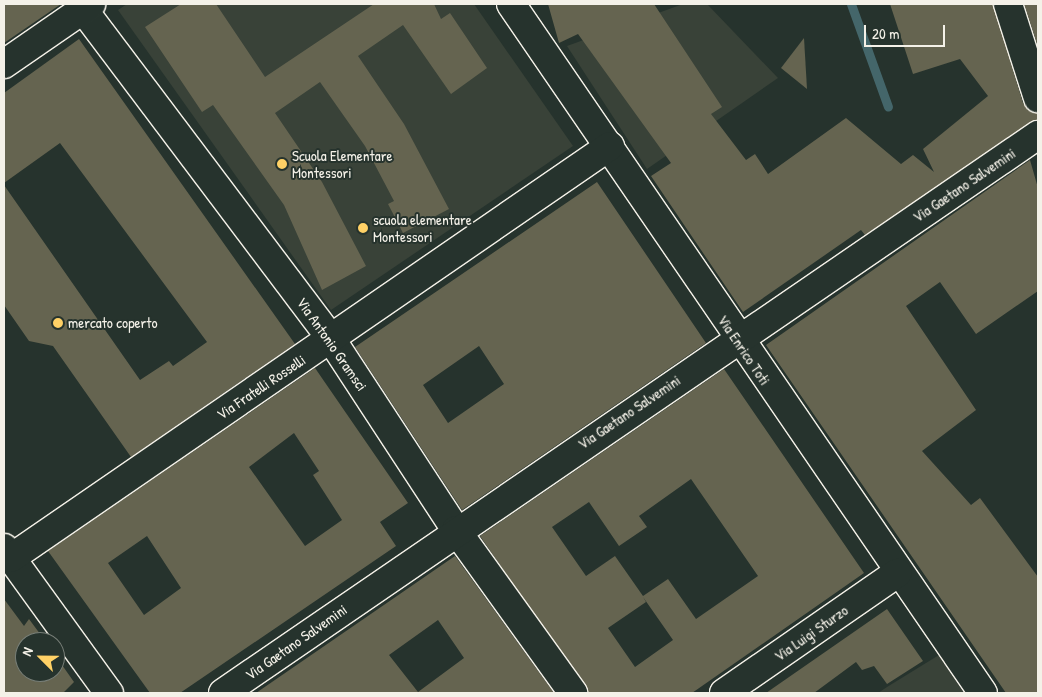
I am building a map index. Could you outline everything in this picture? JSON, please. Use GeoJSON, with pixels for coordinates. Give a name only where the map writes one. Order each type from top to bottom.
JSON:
{"type":"FeatureCollection","features":[{"type":"Feature","properties":{"kind":"street","name":"Via Enrico Toti"},"geometry":{"type":"LineString","coordinates":[[511,4],[610,146],[736,338],[897,573],[983,693]]}},
{"type":"Feature","properties":{"kind":"street"},"geometry":{"type":"LineString","coordinates":[[1008,4],[1038,98]]}},
{"type":"Feature","properties":{"kind":"street"},"geometry":{"type":"LineString","coordinates":[[4,64],[84,5]]}},
{"type":"Feature","properties":{"kind":"street","name":"Via Antonio Gramsci"},"geometry":{"type":"LineString","coordinates":[[84,5],[331,339],[456,530],[573,693]]}},
{"type":"Feature","properties":{"kind":"street","name":"Via Gaetano Salvemini"},"geometry":{"type":"LineString","coordinates":[[222,693],[736,338],[1038,135]]}},
{"type":"Feature","properties":{"kind":"street","name":"Via Fratelli Rosselli"},"geometry":{"type":"LineString","coordinates":[[7,553],[331,339],[610,146]]}},
{"type":"Feature","properties":{"kind":"street"},"geometry":{"type":"LineString","coordinates":[[7,553],[107,693]]}},
{"type":"Feature","properties":{"kind":"street","name":"Via Luigi Sturzo"},"geometry":{"type":"LineString","coordinates":[[724,693],[897,573]]}},
{"type":"Feature","properties":{"kind":"shaded area","name":"scuola elementare Montessori"},"geometry":{"type":"Polygon","coordinates":[[[127,4],[474,4],[573,146],[331,310],[118,10],[127,4]]]}},
{"type":"Feature","properties":{"kind":"shaded area"},"geometry":{"type":"Polygon","coordinates":[[[683,4],[707,4],[778,78],[647,169],[567,46],[683,4]]]}},
{"type":"Feature","properties":{"kind":"shaded area"},"geometry":{"type":"Polygon","coordinates":[[[939,655],[964,693],[878,693],[887,687],[939,655]]]}},
{"type":"Feature","properties":{"kind":"building"},"geometry":{"type":"Polygon","coordinates":[[[4,4],[61,4],[4,43],[4,4]]]}},
{"type":"Feature","properties":{"kind":"building","name":"Scuola Elementare Montessori"},"geometry":{"type":"Polygon","coordinates":[[[181,4],[216,4],[265,77],[374,4],[434,4],[441,19],[450,13],[487,68],[451,94],[403,25],[358,56],[404,124],[449,209],[403,233],[388,204],[394,201],[365,146],[320,82],[275,113],[322,182],[366,266],[322,290],[284,205],[213,105],[202,112],[145,27],[181,4]]]}},
{"type":"Feature","properties":{"kind":"building"},"geometry":{"type":"Polygon","coordinates":[[[548,4],[654,4],[722,107],[711,114],[746,160],[755,154],[768,174],[846,118],[901,164],[913,155],[934,172],[923,149],[988,96],[960,59],[913,74],[890,4],[993,4],[1023,103],[1038,113],[1038,120],[865,235],[861,230],[743,312],[651,176],[671,163],[578,34],[559,43],[548,4]]]}},
{"type":"Feature","properties":{"kind":"building"},"geometry":{"type":"Polygon","coordinates":[[[1024,4],[1038,4],[1038,47],[1024,4]]]}},
{"type":"Feature","properties":{"kind":"building"},"geometry":{"type":"Polygon","coordinates":[[[804,38],[807,89],[781,68],[804,38]]]}},
{"type":"Feature","properties":{"kind":"building"},"geometry":{"type":"Polygon","coordinates":[[[79,39],[295,344],[131,457],[53,346],[29,341],[4,305],[4,185],[140,380],[169,361],[173,366],[207,342],[60,143],[4,183],[4,93],[79,39]]]}},
{"type":"Feature","properties":{"kind":"building"},"geometry":{"type":"Polygon","coordinates":[[[1030,160],[1038,188],[1038,291],[976,334],[940,282],[906,306],[976,410],[922,451],[971,505],[980,498],[1038,577],[1038,693],[1006,693],[766,345],[1030,160]]]}},
{"type":"Feature","properties":{"kind":"building"},"geometry":{"type":"Polygon","coordinates":[[[597,182],[706,343],[462,510],[355,347],[597,182]],[[479,346],[423,385],[448,423],[504,384],[479,346]]]}},
{"type":"Feature","properties":{"kind":"building"},"geometry":{"type":"Polygon","coordinates":[[[315,368],[408,503],[380,522],[396,546],[180,693],[150,693],[48,551],[315,368]],[[294,433],[249,467],[305,546],[342,520],[313,475],[319,471],[294,433]],[[147,536],[108,563],[144,615],[181,588],[147,536]]]}},
{"type":"Feature","properties":{"kind":"building"},"geometry":{"type":"Polygon","coordinates":[[[724,369],[864,573],[692,693],[588,693],[480,536],[724,369]],[[691,479],[639,516],[647,527],[619,546],[589,502],[552,527],[586,576],[615,556],[643,596],[668,579],[696,619],[758,576],[691,479]],[[643,597],[646,602],[608,628],[635,667],[673,640],[643,597]]]}},
{"type":"Feature","properties":{"kind":"building"},"geometry":{"type":"Polygon","coordinates":[[[455,556],[554,693],[256,693],[455,556]],[[438,620],[389,655],[418,692],[464,658],[438,620]]]}},
{"type":"Feature","properties":{"kind":"building"},"geometry":{"type":"Polygon","coordinates":[[[4,599],[24,626],[29,619],[39,632],[15,632],[15,682],[65,682],[65,669],[74,682],[63,693],[4,693],[4,599]]]}},
{"type":"Feature","properties":{"kind":"building"},"geometry":{"type":"Polygon","coordinates":[[[887,609],[923,661],[887,684],[874,666],[862,670],[856,662],[814,693],[766,693],[887,609]]]}},
{"type":"Feature","properties":{"kind":"waterway"},"geometry":{"type":"LineString","coordinates":[[851,4],[888,107]]}},
{"type":"Feature","properties":{"kind":"place","name":"Scuola Elementare Montessori"},"geometry":{"type":"Point","coordinates":[282,164]}},
{"type":"Feature","properties":{"kind":"place","name":"scuola elementare Montessori"},"geometry":{"type":"Point","coordinates":[363,228]}},
{"type":"Feature","properties":{"kind":"place","name":"mercato coperto"},"geometry":{"type":"Point","coordinates":[58,323]}}]}
